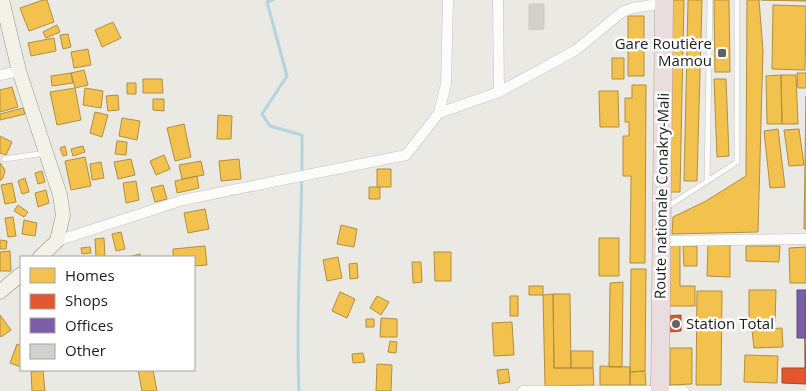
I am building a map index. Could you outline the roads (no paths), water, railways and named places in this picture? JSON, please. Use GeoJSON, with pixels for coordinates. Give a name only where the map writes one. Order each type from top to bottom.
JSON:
{"type":"FeatureCollection","features":[{"type":"Feature","properties":{"kind":"highway","name":"Route nationale Conakry-Mali"},"geometry":{"type":"LineString","coordinates":[[660,391],[664,1]]}},
{"type":"Feature","properties":{"kind":"street"},"geometry":{"type":"LineString","coordinates":[[2,0],[20,71],[61,202],[63,216],[58,241]]}},
{"type":"Feature","properties":{"kind":"street"},"geometry":{"type":"LineString","coordinates":[[41,256],[58,241],[183,200],[406,154],[439,113],[446,84],[448,0]]}},
{"type":"Feature","properties":{"kind":"street"},"geometry":{"type":"LineString","coordinates":[[498,0],[499,92]]}},
{"type":"Feature","properties":{"kind":"street"},"geometry":{"type":"LineString","coordinates":[[439,113],[499,92],[576,50],[622,12],[664,1]]}},
{"type":"Feature","properties":{"kind":"street"},"geometry":{"type":"LineString","coordinates":[[0,75],[20,71]]}},
{"type":"Feature","properties":{"kind":"street"},"geometry":{"type":"LineString","coordinates":[[662,241],[806,239]]}},
{"type":"Feature","properties":{"kind":"street"},"geometry":{"type":"LineString","coordinates":[[0,292],[20,275]]}},
{"type":"Feature","properties":{"kind":"street"},"geometry":{"type":"LineString","coordinates":[[523,391],[684,391]]}},
{"type":"Feature","properties":{"kind":"lane"},"geometry":{"type":"LineString","coordinates":[[707,181],[710,0]]}},
{"type":"Feature","properties":{"kind":"lane"},"geometry":{"type":"LineString","coordinates":[[662,210],[737,162],[737,0]]}},
{"type":"Feature","properties":{"kind":"lane"},"geometry":{"type":"LineString","coordinates":[[4,160],[47,153]]}},
{"type":"Feature","properties":{"kind":"waterway"},"geometry":{"type":"LineString","coordinates":[[273,0],[267,2],[287,76],[262,114],[270,126],[302,135],[298,327],[299,391]]}},
{"type":"Feature","properties":{"kind":"place","name":"Gare Routière Mamou"},"geometry":{"type":"Point","coordinates":[722,53]}},
{"type":"Feature","properties":{"kind":"place","name":"Station Total"},"geometry":{"type":"Point","coordinates":[676,324]}}]}
